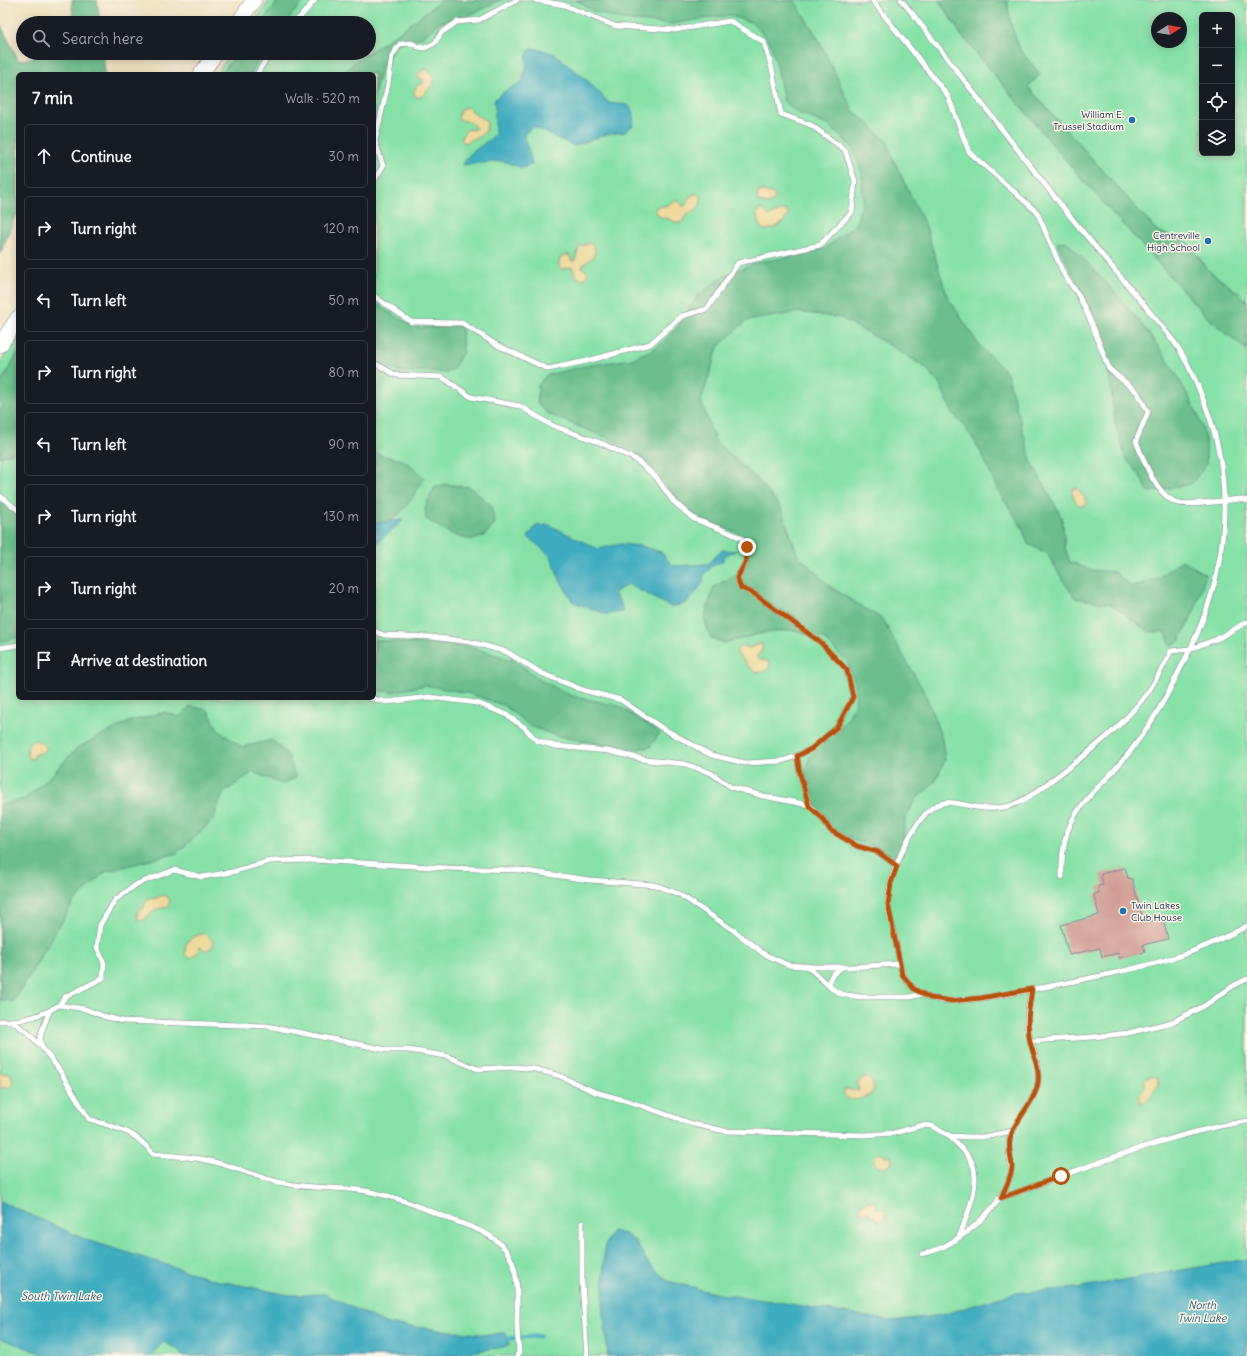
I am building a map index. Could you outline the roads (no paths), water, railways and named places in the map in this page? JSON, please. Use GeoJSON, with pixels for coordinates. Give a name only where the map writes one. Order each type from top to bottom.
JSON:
{"type":"FeatureCollection","features":[{"type":"Feature","properties":{"kind":"street"},"geometry":{"type":"LineString","coordinates":[[243,16],[254,0]]}},
{"type":"Feature","properties":{"kind":"street"},"geometry":{"type":"LineString","coordinates":[[202,72],[211,60]]}},
{"type":"Feature","properties":{"kind":"street"},"geometry":{"type":"LineString","coordinates":[[0,346],[16,321]]}},
{"type":"Feature","properties":{"kind":"lane"},"geometry":{"type":"LineString","coordinates":[[301,16],[315,0]]}},
{"type":"Feature","properties":{"kind":"lane"},"geometry":{"type":"LineString","coordinates":[[376,136],[388,84],[392,56],[400,44],[412,43],[418,47],[425,48],[435,43],[441,33],[457,22],[480,20],[517,0]]}},
{"type":"Feature","properties":{"kind":"lane"},"geometry":{"type":"LineString","coordinates":[[376,297],[411,322],[462,323],[497,345],[548,369],[587,361],[650,344],[682,316],[707,309],[738,263],[820,246],[852,212],[855,181],[845,150],[811,124],[781,114],[772,69],[764,42],[730,21],[675,30],[615,26],[564,5],[534,0]]}},
{"type":"Feature","properties":{"kind":"lane"},"geometry":{"type":"LineString","coordinates":[[872,0],[948,96],[969,152],[1037,212],[1064,275],[1078,294],[1092,324],[1109,369],[1136,392],[1148,412],[1136,441],[1156,486],[1173,502],[1191,504],[1240,499],[1247,501]]}},
{"type":"Feature","properties":{"kind":"lane"},"geometry":{"type":"LineString","coordinates":[[901,0],[912,12],[1073,220],[1175,343],[1196,382],[1217,440],[1224,500],[1223,541],[1211,597],[1198,633],[1167,695],[1144,732],[1128,753],[1088,796],[1068,827],[1061,863],[1062,878]]}},
{"type":"Feature","properties":{"kind":"lane"},"geometry":{"type":"LineString","coordinates":[[258,72],[266,60]]}},
{"type":"Feature","properties":{"kind":"lane"},"geometry":{"type":"LineString","coordinates":[[376,143],[383,166],[376,178]]}},
{"type":"Feature","properties":{"kind":"lane"},"geometry":{"type":"LineString","coordinates":[[376,364],[396,375],[442,377],[471,397],[520,406],[551,425],[601,443],[635,459],[656,477],[673,500],[694,519],[740,538],[747,547],[746,561],[737,578],[741,588],[753,593],[820,642],[847,670],[853,697],[837,727],[811,749],[782,761],[745,763],[711,755],[662,728],[622,700],[583,690],[541,673],[507,652],[471,642],[431,637],[384,636],[376,632]]}},
{"type":"Feature","properties":{"kind":"lane"},"geometry":{"type":"LineString","coordinates":[[0,496],[16,508]]}},
{"type":"Feature","properties":{"kind":"lane"},"geometry":{"type":"LineString","coordinates":[[1247,622],[1217,639],[1190,649],[1171,651],[1147,693],[1122,722],[1074,763],[1037,791],[1009,806],[987,809],[961,803],[944,802],[929,809],[915,828],[900,857],[891,883],[888,904],[902,974],[914,989],[922,994],[930,998],[952,1001],[981,998],[1136,969],[1179,956],[1216,942],[1247,926]]}},
{"type":"Feature","properties":{"kind":"lane"},"geometry":{"type":"LineString","coordinates":[[0,648],[16,645]]}},
{"type":"Feature","properties":{"kind":"lane"},"geometry":{"type":"LineString","coordinates":[[376,699],[387,702],[428,697],[477,703],[505,714],[524,727],[536,740],[555,746],[608,751],[647,760],[684,764],[711,773],[731,787],[809,806],[823,819],[830,830],[857,846],[878,852],[897,866]]}},
{"type":"Feature","properties":{"kind":"lane"},"geometry":{"type":"LineString","coordinates":[[797,756],[800,774],[809,806]]}},
{"type":"Feature","properties":{"kind":"lane"},"geometry":{"type":"LineString","coordinates":[[0,1021],[26,1019],[49,1012],[59,1005],[66,997],[103,978],[104,963],[97,947],[100,925],[115,900],[136,884],[174,870],[202,877],[232,872],[270,861],[313,860],[447,868],[519,870],[589,880],[655,885],[679,894],[733,930],[764,954],[788,965],[842,967],[899,964]]}},
{"type":"Feature","properties":{"kind":"lane"},"geometry":{"type":"LineString","coordinates":[[807,966],[831,988],[841,994],[910,997],[922,994]]}},
{"type":"Feature","properties":{"kind":"lane"},"geometry":{"type":"LineString","coordinates":[[831,988],[829,981],[832,975],[842,967]]}},
{"type":"Feature","properties":{"kind":"lane"},"geometry":{"type":"LineString","coordinates":[[1030,1041],[1128,1033],[1172,1022],[1204,1006],[1232,986],[1247,979]]}},
{"type":"Feature","properties":{"kind":"lane"},"geometry":{"type":"LineString","coordinates":[[922,1254],[944,1247],[959,1237],[985,1215],[1001,1198],[1010,1177],[1012,1166],[1009,1152],[1010,1138],[1030,1103],[1038,1083],[1037,1064],[1030,1041],[1027,1024],[1032,989]]}},
{"type":"Feature","properties":{"kind":"lane"},"geometry":{"type":"LineString","coordinates":[[59,1005],[85,1009],[102,1016],[122,1021],[267,1026],[386,1050],[409,1050],[446,1056],[478,1069],[516,1067],[535,1069],[560,1076],[595,1092],[631,1102],[693,1124],[725,1131],[864,1135],[894,1133],[922,1126],[932,1126],[947,1134],[970,1158],[974,1170],[975,1183],[972,1198],[959,1237]]}},
{"type":"Feature","properties":{"kind":"lane"},"geometry":{"type":"LineString","coordinates":[[42,1047],[40,1040],[49,1012]]}},
{"type":"Feature","properties":{"kind":"lane"},"geometry":{"type":"LineString","coordinates":[[12,1021],[28,1033],[42,1047],[60,1071],[89,1119],[133,1134],[146,1145],[153,1154],[201,1159],[287,1184],[364,1191],[406,1200],[474,1228],[495,1239],[505,1249],[511,1260],[517,1293],[518,1354]]}},
{"type":"Feature","properties":{"kind":"lane"},"geometry":{"type":"LineString","coordinates":[[1001,1198],[1132,1150],[1191,1133],[1247,1121]]}},
{"type":"Feature","properties":{"kind":"lane"},"geometry":{"type":"LineString","coordinates":[[947,1134],[968,1137],[983,1137],[1013,1131]]}},
{"type":"Feature","properties":{"kind":"lane"},"geometry":{"type":"LineString","coordinates":[[582,1224],[582,1283],[587,1356]]}},
{"type":"Feature","properties":{"kind":"water"},"geometry":{"type":"Polygon","coordinates":[[[531,49],[537,49],[555,54],[589,82],[609,103],[628,105],[634,113],[633,125],[625,132],[608,134],[574,146],[532,126],[524,135],[532,165],[522,168],[503,161],[462,165],[469,155],[495,135],[494,100],[502,93],[522,82],[526,68],[527,55],[531,49]]]}},
{"type":"Feature","properties":{"kind":"water"},"geometry":{"type":"Polygon","coordinates":[[[403,520],[376,544],[376,523],[403,520]]]}},
{"type":"Feature","properties":{"kind":"water"},"geometry":{"type":"Polygon","coordinates":[[[549,525],[598,549],[621,544],[641,546],[661,552],[673,566],[708,564],[722,550],[736,551],[723,556],[723,561],[712,566],[704,575],[703,583],[687,603],[671,607],[628,584],[614,593],[621,603],[623,612],[606,614],[573,602],[560,580],[551,556],[528,537],[536,526],[549,525]]]}},
{"type":"Feature","properties":{"kind":"water","name":"South Twin Lake"},"geometry":{"type":"Polygon","coordinates":[[[0,1201],[87,1240],[215,1280],[289,1295],[325,1294],[387,1324],[489,1335],[506,1332],[509,1346],[447,1356],[184,1356],[178,1350],[164,1342],[150,1356],[48,1356],[0,1338],[0,1201]]]}},
{"type":"Feature","properties":{"kind":"water","name":"North Twin Lake"},"geometry":{"type":"Polygon","coordinates":[[[612,1231],[625,1234],[635,1241],[649,1264],[668,1281],[718,1294],[778,1302],[892,1321],[942,1315],[1014,1293],[1076,1288],[1247,1259],[1247,1356],[608,1356],[603,1305],[604,1248],[612,1231]]]}},
{"type":"Feature","properties":{"kind":"waterway"},"geometry":{"type":"LineString","coordinates":[[503,1339],[540,1336]]}},
{"type":"Feature","properties":{"kind":"place","name":"William E. Trussel Stadium"},"geometry":{"type":"Point","coordinates":[1132,120]}},
{"type":"Feature","properties":{"kind":"place","name":"Centreville High School"},"geometry":{"type":"Point","coordinates":[1208,241]}},
{"type":"Feature","properties":{"kind":"place","name":"Twin Lakes Club House"},"geometry":{"type":"Point","coordinates":[1123,911]}}]}
